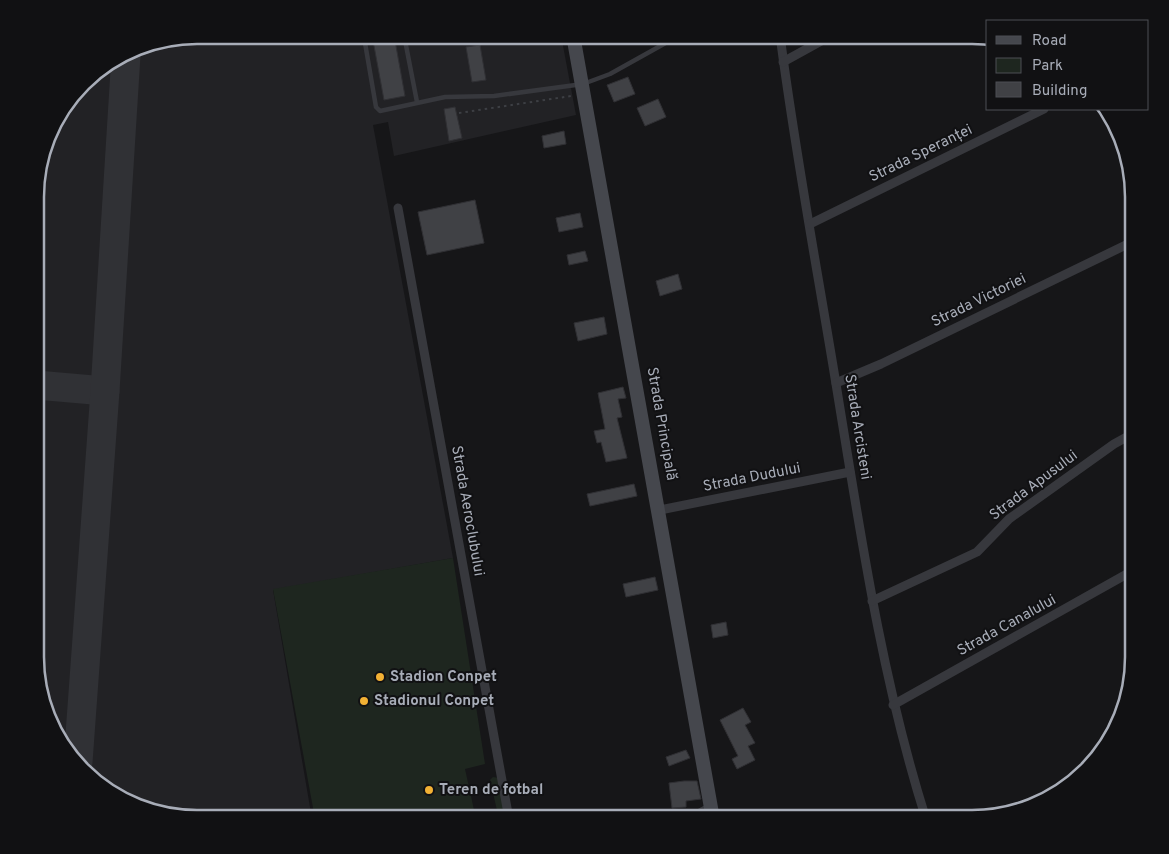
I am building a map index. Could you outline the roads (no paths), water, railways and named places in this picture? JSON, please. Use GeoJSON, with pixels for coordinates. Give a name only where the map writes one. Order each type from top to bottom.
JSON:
{"type":"FeatureCollection","features":[{"type":"Feature","properties":{"kind":"main road","name":"Strada Principală"},"geometry":{"type":"LineString","coordinates":[[575,44],[660,510],[711,810]]}},
{"type":"Feature","properties":{"kind":"street","name":"Strada Arcisteni"},"geometry":{"type":"LineString","coordinates":[[781,44],[872,601],[893,705],[923,810]]}},
{"type":"Feature","properties":{"kind":"street"},"geometry":{"type":"LineString","coordinates":[[783,62],[816,44]]}},
{"type":"Feature","properties":{"kind":"street","name":"Strada Speranței"},"geometry":{"type":"LineString","coordinates":[[810,224],[1042,110]]}},
{"type":"Feature","properties":{"kind":"street","name":"Strada Aeroclubului"},"geometry":{"type":"LineString","coordinates":[[398,208],[507,810]]}},
{"type":"Feature","properties":{"kind":"street","name":"Strada Victoriei"},"geometry":{"type":"LineString","coordinates":[[836,383],[882,364],[1125,245]]}},
{"type":"Feature","properties":{"kind":"street","name":"Strada Apusului"},"geometry":{"type":"LineString","coordinates":[[872,601],[977,552],[1009,519],[1125,438]]}},
{"type":"Feature","properties":{"kind":"street","name":"Strada Dudului"},"geometry":{"type":"LineString","coordinates":[[660,510],[850,472]]}},
{"type":"Feature","properties":{"kind":"street","name":"Strada Canalului"},"geometry":{"type":"LineString","coordinates":[[893,705],[1125,575]]}},
{"type":"Feature","properties":{"kind":"lane"},"geometry":{"type":"LineString","coordinates":[[365,44],[378,111],[453,96],[494,96],[583,84],[610,74],[664,44]]}},
{"type":"Feature","properties":{"kind":"lane"},"geometry":{"type":"LineString","coordinates":[[406,44],[417,102]]}},
{"type":"Feature","properties":{"kind":"place","name":"Stadion Conpet"},"geometry":{"type":"Point","coordinates":[380,677]}},
{"type":"Feature","properties":{"kind":"place","name":"Stadionul Conpet"},"geometry":{"type":"Point","coordinates":[364,701]}},
{"type":"Feature","properties":{"kind":"place","name":"Teren de fotbal"},"geometry":{"type":"Point","coordinates":[429,790]}}]}
